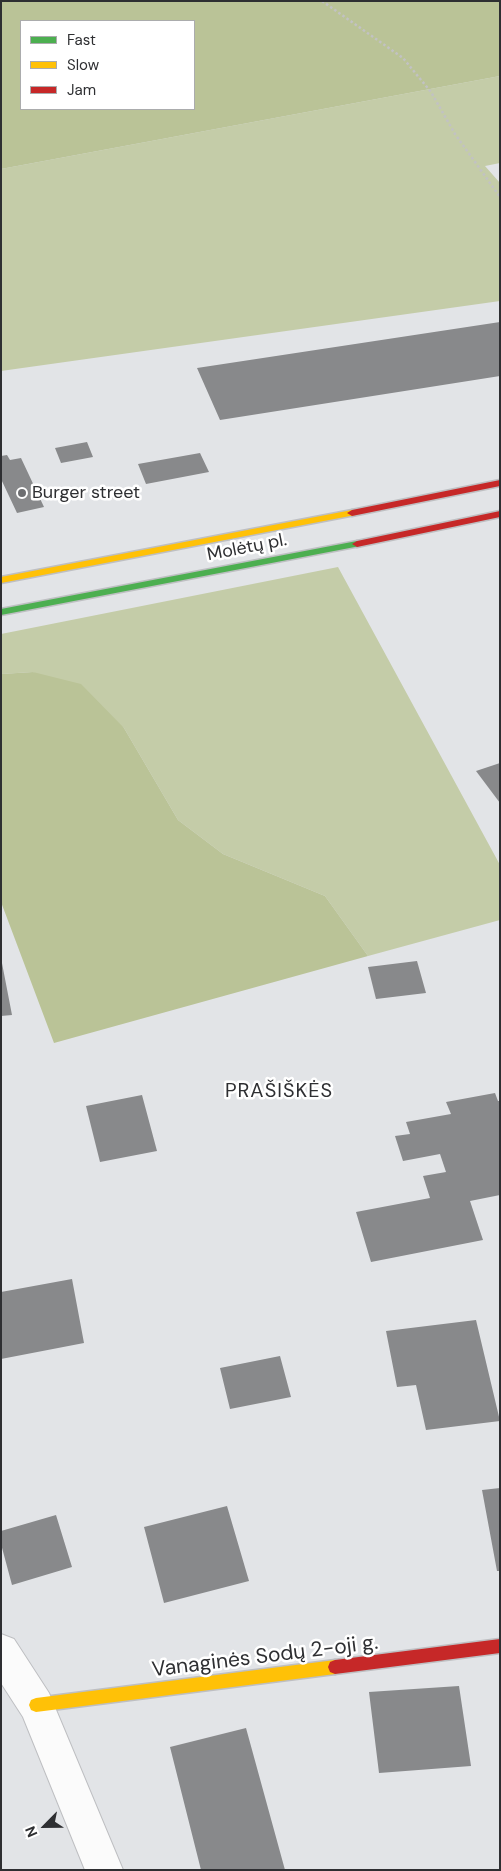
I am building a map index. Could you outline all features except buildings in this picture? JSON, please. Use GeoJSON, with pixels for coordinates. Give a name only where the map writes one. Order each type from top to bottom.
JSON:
{"type":"FeatureCollection","features":[{"type":"Feature","properties":{"kind":"main road","name":"Molėtų pl."},"geometry":{"type":"LineString","coordinates":[[1,580],[256,532],[500,483]]}},
{"type":"Feature","properties":{"kind":"main road","name":"Molėtų pl."},"geometry":{"type":"LineString","coordinates":[[1,612],[243,567],[500,514]]}},
{"type":"Feature","properties":{"kind":"main road","name":"Vanaginės Sodų 2-oji g."},"geometry":{"type":"LineString","coordinates":[[36,1705],[500,1646]]}},
{"type":"Feature","properties":{"kind":"street"},"geometry":{"type":"LineString","coordinates":[[1,1651],[36,1705],[104,1870]]}},
{"type":"Feature","properties":{"kind":"path"},"geometry":{"type":"LineString","coordinates":[[322,1],[403,58],[430,92],[455,134],[500,197]]}},
{"type":"Feature","properties":{"kind":"green space"},"geometry":{"type":"Polygon","coordinates":[[[1,1],[500,1],[500,76],[1,169],[1,1]]]}},
{"type":"Feature","properties":{"kind":"green space"},"geometry":{"type":"Polygon","coordinates":[[[500,76],[500,163],[485,166],[500,183],[500,301],[1,371],[1,169],[500,76]]]}},
{"type":"Feature","properties":{"kind":"green space"},"geometry":{"type":"Polygon","coordinates":[[[338,567],[500,865],[500,920],[368,956],[325,896],[223,854],[178,820],[124,728],[33,672],[1,674],[1,634],[338,567]]]}},
{"type":"Feature","properties":{"kind":"green space"},"geometry":{"type":"Polygon","coordinates":[[[33,672],[81,684],[124,728],[178,820],[223,854],[325,896],[368,956],[54,1043],[1,902],[1,674],[33,672]]]}},
{"type":"Feature","properties":{"kind":"traffic: fast"},"geometry":{"type":"LineString","coordinates":[[1,612],[357,544]]}},
{"type":"Feature","properties":{"kind":"traffic: slow"},"geometry":{"type":"LineString","coordinates":[[1,580],[352,513]]}},
{"type":"Feature","properties":{"kind":"traffic: slow"},"geometry":{"type":"LineString","coordinates":[[36,1705],[335,1667]]}},
{"type":"Feature","properties":{"kind":"traffic: jam"},"geometry":{"type":"LineString","coordinates":[[352,513],[500,483]]}},
{"type":"Feature","properties":{"kind":"traffic: jam"},"geometry":{"type":"LineString","coordinates":[[357,544],[500,514]]}},
{"type":"Feature","properties":{"kind":"traffic: jam"},"geometry":{"type":"LineString","coordinates":[[335,1667],[500,1646]]}},
{"type":"Feature","properties":{"kind":"place","name":"Burger street"},"geometry":{"type":"Point","coordinates":[22,493]}},
{"type":"Feature","properties":{"kind":"district","name":"PRAŠIŠKĖS"},"geometry":{"type":"Point","coordinates":[279,1092]}}]}
